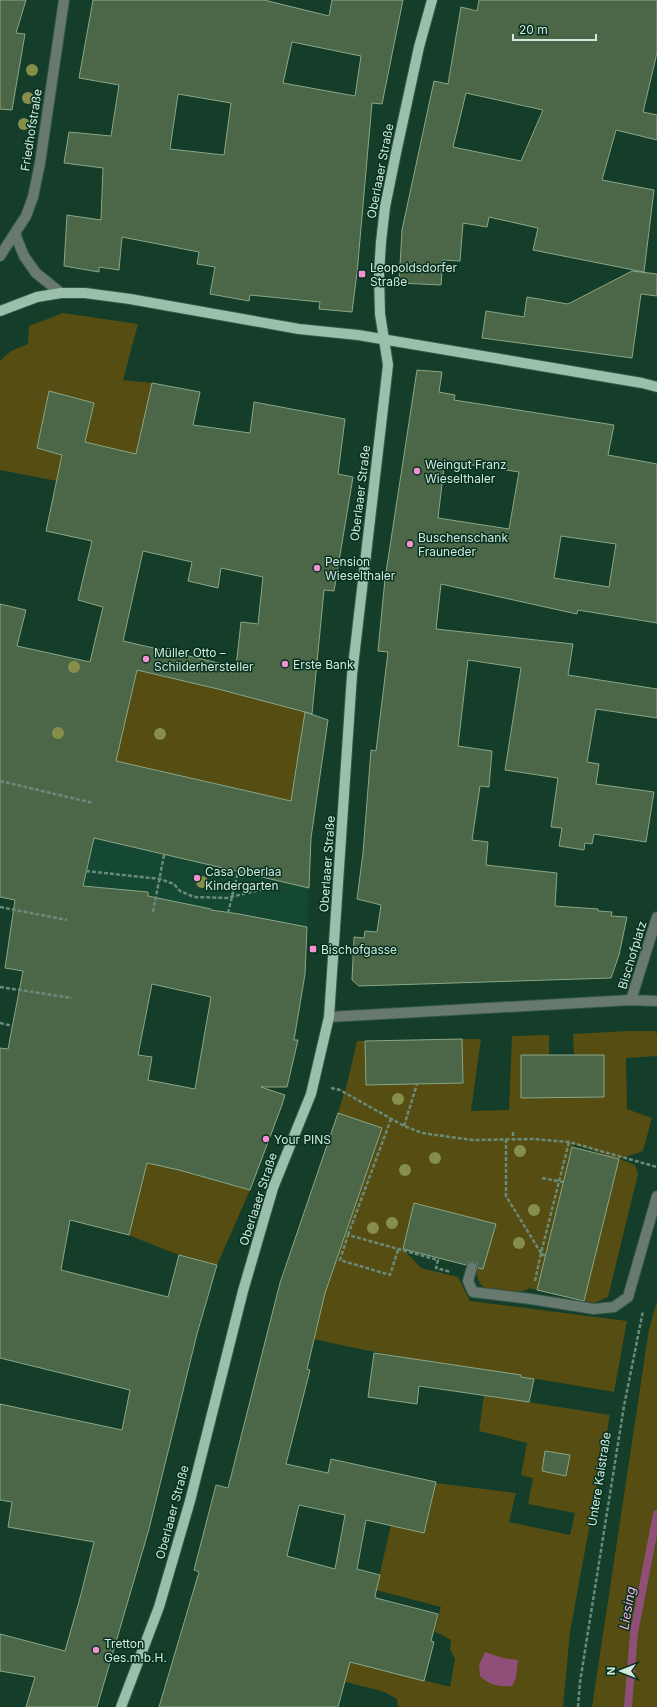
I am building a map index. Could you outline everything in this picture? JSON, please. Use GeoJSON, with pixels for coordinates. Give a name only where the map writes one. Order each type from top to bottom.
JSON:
{"type":"FeatureCollection","features":[{"type":"Feature","properties":{"kind":"main road","name":"Oberlaaer Straße"},"geometry":{"type":"LineString","coordinates":[[121,1707],[159,1607],[190,1501],[243,1291],[273,1188],[311,1094],[329,1017],[352,675],[388,365],[380,314],[379,274],[385,207],[419,47],[432,0]]}},
{"type":"Feature","properties":{"kind":"main road"},"geometry":{"type":"LineString","coordinates":[[0,311],[37,297],[61,293],[85,293],[130,299],[299,329],[384,339],[642,383],[657,387]]}},
{"type":"Feature","properties":{"kind":"street","name":"Friedhofstraße"},"geometry":{"type":"LineString","coordinates":[[0,256],[26,216],[33,197],[40,163],[64,0]]}},
{"type":"Feature","properties":{"kind":"street"},"geometry":{"type":"LineString","coordinates":[[15,234],[24,256],[36,273],[61,293]]}},
{"type":"Feature","properties":{"kind":"street","name":"Bischofplatz"},"geometry":{"type":"LineString","coordinates":[[632,1000],[657,917]]}},
{"type":"Feature","properties":{"kind":"street"},"geometry":{"type":"LineString","coordinates":[[329,1017],[632,1000],[657,1001]]}},
{"type":"Feature","properties":{"kind":"street"},"geometry":{"type":"LineString","coordinates":[[472,1267],[468,1281],[473,1292],[594,1309],[614,1307],[628,1298],[657,1196]]}},
{"type":"Feature","properties":{"kind":"path"},"geometry":{"type":"LineString","coordinates":[[0,781],[93,803]]}},
{"type":"Feature","properties":{"kind":"path"},"geometry":{"type":"LineString","coordinates":[[153,912],[164,855]]}},
{"type":"Feature","properties":{"kind":"path"},"geometry":{"type":"LineString","coordinates":[[86,871],[160,879],[174,884],[180,891],[194,897],[232,898],[264,889]]}},
{"type":"Feature","properties":{"kind":"path"},"geometry":{"type":"LineString","coordinates":[[228,913],[238,872]]}},
{"type":"Feature","properties":{"kind":"path"},"geometry":{"type":"LineString","coordinates":[[0,907],[67,920]]}},
{"type":"Feature","properties":{"kind":"path"},"geometry":{"type":"LineString","coordinates":[[0,987],[72,998]]}},
{"type":"Feature","properties":{"kind":"path"},"geometry":{"type":"LineString","coordinates":[[0,1023],[13,1026]]}},
{"type":"Feature","properties":{"kind":"path"},"geometry":{"type":"LineString","coordinates":[[313,1084],[340,1090],[404,1126],[422,1133],[472,1140],[533,1139],[569,1142],[657,1167]]}},
{"type":"Feature","properties":{"kind":"path"},"geometry":{"type":"LineString","coordinates":[[404,1126],[417,1084]]}},
{"type":"Feature","properties":{"kind":"path"},"geometry":{"type":"LineString","coordinates":[[391,1119],[338,1260],[390,1275],[398,1250]]}},
{"type":"Feature","properties":{"kind":"path"},"geometry":{"type":"LineString","coordinates":[[513,1132],[513,1139]]}},
{"type":"Feature","properties":{"kind":"path"},"geometry":{"type":"LineString","coordinates":[[506,1139],[506,1196],[541,1253],[545,1256]]}},
{"type":"Feature","properties":{"kind":"path"},"geometry":{"type":"LineString","coordinates":[[531,1299],[541,1253],[562,1182],[569,1142]]}},
{"type":"Feature","properties":{"kind":"path"},"geometry":{"type":"LineString","coordinates":[[542,1178],[562,1182]]}},
{"type":"Feature","properties":{"kind":"path"},"geometry":{"type":"LineString","coordinates":[[348,1235],[438,1260],[436,1268],[447,1271]]}},
{"type":"Feature","properties":{"kind":"path","name":"Untere Kaistraße"},"geometry":{"type":"LineString","coordinates":[[578,1707],[580,1682],[623,1414],[643,1310]]}},
{"type":"Feature","properties":{"kind":"shaded area"},"geometry":{"type":"Polygon","coordinates":[[[63,313],[138,324],[123,380],[152,383],[147,457],[85,442],[94,403],[49,391],[37,448],[62,455],[57,481],[0,470],[0,361],[11,351],[28,344],[29,326],[63,313]]]}},
{"type":"Feature","properties":{"kind":"shaded area"},"geometry":{"type":"Polygon","coordinates":[[[137,670],[218,689],[305,712],[291,801],[143,767],[115,764],[137,670]]]}},
{"type":"Feature","properties":{"kind":"shaded area","name":"Casa Oberlaa Kindergarten"},"geometry":{"type":"Polygon","coordinates":[[[200,815],[311,838],[305,974],[257,966],[77,912],[98,820],[200,815]]]}},
{"type":"Feature","properties":{"kind":"shaded area"},"geometry":{"type":"Polygon","coordinates":[[[655,1031],[657,1034],[657,1056],[626,1058],[627,1109],[652,1118],[643,1151],[619,1159],[635,1165],[638,1174],[608,1297],[594,1303],[584,1301],[618,1159],[573,1144],[537,1290],[529,1288],[520,1291],[506,1292],[491,1290],[480,1284],[477,1268],[483,1269],[496,1224],[414,1203],[403,1249],[421,1268],[458,1277],[470,1301],[627,1321],[614,1392],[426,1361],[314,1339],[325,1293],[382,1128],[338,1113],[347,1084],[357,1041],[365,1041],[367,1085],[463,1083],[462,1039],[481,1039],[471,1111],[509,1110],[512,1036],[549,1035],[549,1055],[521,1055],[521,1098],[604,1097],[604,1055],[574,1055],[573,1034],[655,1031]]]}},
{"type":"Feature","properties":{"kind":"shaded area"},"geometry":{"type":"Polygon","coordinates":[[[5,1131],[179,1170],[250,1190],[217,1265],[179,1255],[128,1235],[0,1154],[5,1131]]]}},
{"type":"Feature","properties":{"kind":"shaded area"},"geometry":{"type":"Polygon","coordinates":[[[657,1301],[657,1707],[592,1707],[649,1329],[657,1301]]]}},
{"type":"Feature","properties":{"kind":"shaded area"},"geometry":{"type":"Polygon","coordinates":[[[484,1395],[610,1415],[570,1632],[563,1707],[398,1707],[397,1699],[382,1691],[289,1668],[242,1633],[450,1687],[455,1659],[450,1649],[451,1640],[434,1631],[441,1607],[376,1590],[391,1525],[424,1533],[436,1483],[516,1493],[509,1522],[570,1535],[575,1513],[528,1504],[533,1478],[521,1475],[527,1443],[479,1431],[484,1395]]]}},
{"type":"Feature","properties":{"kind":"shaded area"},"geometry":{"type":"Polygon","coordinates":[[[485,1652],[503,1658],[518,1660],[516,1678],[512,1686],[494,1685],[487,1682],[480,1676],[479,1665],[485,1652]]]}},
{"type":"Feature","properties":{"kind":"building"},"geometry":{"type":"Polygon","coordinates":[[[0,0],[26,0],[16,33],[25,34],[12,110],[0,109],[0,0]]]}},
{"type":"Feature","properties":{"kind":"building"},"geometry":{"type":"Polygon","coordinates":[[[93,0],[264,0],[329,16],[332,0],[403,0],[382,104],[372,103],[357,273],[352,312],[319,309],[320,302],[250,295],[249,301],[210,294],[215,267],[197,264],[199,252],[122,237],[119,270],[99,267],[99,272],[64,266],[67,215],[101,220],[103,168],[64,163],[69,132],[111,136],[119,85],[79,78],[93,0]],[[292,42],[283,83],[355,96],[361,56],[292,42]],[[178,94],[170,149],[224,155],[231,103],[178,94]]]}},
{"type":"Feature","properties":{"kind":"building"},"geometry":{"type":"Polygon","coordinates":[[[479,0],[657,0],[657,53],[643,112],[657,115],[657,140],[616,130],[602,180],[654,190],[644,272],[533,250],[538,228],[489,217],[487,227],[463,223],[460,261],[443,260],[441,285],[399,283],[402,230],[434,81],[448,84],[461,7],[477,11],[479,0]],[[466,93],[453,147],[521,161],[543,110],[466,93]]]}},
{"type":"Feature","properties":{"kind":"building"},"geometry":{"type":"Polygon","coordinates":[[[632,271],[657,274],[657,296],[641,294],[632,358],[482,338],[486,311],[524,317],[527,297],[568,304],[632,271]]]}},
{"type":"Feature","properties":{"kind":"building"},"geometry":{"type":"Polygon","coordinates":[[[417,370],[442,372],[439,392],[455,395],[454,400],[614,425],[608,455],[657,464],[657,623],[578,610],[577,614],[441,584],[436,629],[573,644],[568,675],[657,689],[657,718],[596,709],[587,762],[599,764],[596,784],[654,792],[646,842],[594,834],[592,844],[585,843],[584,850],[559,846],[562,828],[551,827],[558,778],[505,770],[521,668],[468,660],[458,746],[492,751],[489,787],[480,786],[472,840],[488,842],[486,865],[557,873],[555,906],[598,909],[598,911],[612,912],[611,916],[627,917],[619,955],[611,978],[359,986],[352,980],[354,937],[364,938],[365,931],[377,932],[381,905],[357,899],[363,853],[371,750],[376,751],[388,652],[378,651],[385,579],[417,370]],[[453,462],[452,469],[444,467],[438,518],[509,529],[519,472],[453,462]],[[561,536],[554,578],[609,587],[616,544],[561,536]]]}},
{"type":"Feature","properties":{"kind":"building"},"geometry":{"type":"Polygon","coordinates":[[[152,383],[200,392],[193,425],[250,433],[254,402],[345,419],[338,474],[353,477],[334,591],[324,590],[312,714],[305,712],[328,720],[311,838],[309,888],[94,838],[83,886],[148,892],[148,896],[211,910],[307,927],[305,974],[294,1040],[298,1040],[287,1087],[261,1087],[285,1095],[250,1190],[179,1170],[147,1163],[129,1235],[70,1220],[61,1270],[168,1297],[179,1255],[217,1265],[197,1334],[149,1529],[97,1707],[26,1707],[35,1677],[0,1671],[0,1634],[65,1651],[94,1542],[8,1527],[12,1502],[0,1500],[0,1404],[122,1430],[130,1390],[0,1358],[0,1048],[8,1049],[23,971],[5,968],[15,900],[0,897],[0,604],[26,610],[17,646],[90,662],[103,607],[78,600],[92,541],[46,531],[62,455],[37,448],[49,391],[94,403],[85,442],[136,454],[152,383]],[[143,551],[123,641],[236,667],[241,622],[258,624],[263,577],[221,568],[218,588],[188,581],[192,562],[143,551]],[[137,670],[116,761],[291,801],[305,712],[218,689],[137,670]],[[152,984],[138,1055],[152,1057],[148,1080],[195,1089],[211,997],[152,984]]]}},
{"type":"Feature","properties":{"kind":"building"},"geometry":{"type":"Polygon","coordinates":[[[462,1039],[463,1083],[366,1085],[365,1041],[462,1039]]]}},
{"type":"Feature","properties":{"kind":"building"},"geometry":{"type":"Polygon","coordinates":[[[521,1055],[604,1055],[604,1097],[521,1098],[521,1055]]]}},
{"type":"Feature","properties":{"kind":"building"},"geometry":{"type":"Polygon","coordinates":[[[338,1113],[382,1128],[325,1293],[307,1369],[310,1370],[286,1464],[328,1473],[331,1459],[436,1482],[424,1533],[366,1520],[357,1569],[380,1575],[375,1596],[376,1598],[438,1614],[431,1641],[434,1642],[424,1681],[350,1662],[338,1707],[159,1707],[199,1572],[194,1570],[216,1485],[228,1488],[280,1283],[338,1113]],[[299,1505],[287,1556],[335,1569],[345,1515],[299,1505]]]}},
{"type":"Feature","properties":{"kind":"building"},"geometry":{"type":"Polygon","coordinates":[[[572,1147],[619,1159],[584,1301],[537,1290],[572,1147]]]}},
{"type":"Feature","properties":{"kind":"building"},"geometry":{"type":"Polygon","coordinates":[[[414,1203],[496,1224],[483,1269],[478,1268],[477,1263],[473,1261],[468,1262],[466,1265],[403,1249],[414,1203]]]}},
{"type":"Feature","properties":{"kind":"building"},"geometry":{"type":"Polygon","coordinates":[[[374,1353],[521,1375],[521,1377],[534,1379],[529,1402],[419,1386],[417,1404],[368,1397],[374,1353]]]}},
{"type":"Feature","properties":{"kind":"building"},"geometry":{"type":"Polygon","coordinates":[[[545,1451],[570,1455],[566,1476],[542,1471],[545,1451]]]}},
{"type":"Feature","properties":{"kind":"waterway","name":"Liesing"},"geometry":{"type":"LineString","coordinates":[[628,1707],[634,1633],[657,1514]]}},
{"type":"Feature","properties":{"kind":"place","name":"Leopoldsdorfer Straße"},"geometry":{"type":"Point","coordinates":[362,274]}},
{"type":"Feature","properties":{"kind":"place","name":"Weingut Franz Wieselthaler"},"geometry":{"type":"Point","coordinates":[417,471]}},
{"type":"Feature","properties":{"kind":"place","name":"Buschenschank Frauneder"},"geometry":{"type":"Point","coordinates":[410,544]}},
{"type":"Feature","properties":{"kind":"place","name":"Pension Wieselthaler"},"geometry":{"type":"Point","coordinates":[317,568]}},
{"type":"Feature","properties":{"kind":"place","name":"Müller Otto – Schilderhersteller"},"geometry":{"type":"Point","coordinates":[146,659]}},
{"type":"Feature","properties":{"kind":"place","name":"Erste Bank"},"geometry":{"type":"Point","coordinates":[285,664]}},
{"type":"Feature","properties":{"kind":"place","name":"Casa Oberlaa Kindergarten"},"geometry":{"type":"Point","coordinates":[197,878]}},
{"type":"Feature","properties":{"kind":"place","name":"Bischofgasse"},"geometry":{"type":"Point","coordinates":[313,949]}},
{"type":"Feature","properties":{"kind":"place","name":"Your PINS"},"geometry":{"type":"Point","coordinates":[266,1139]}},
{"type":"Feature","properties":{"kind":"place","name":"Tretton Ges.m.b.H."},"geometry":{"type":"Point","coordinates":[96,1650]}}]}
